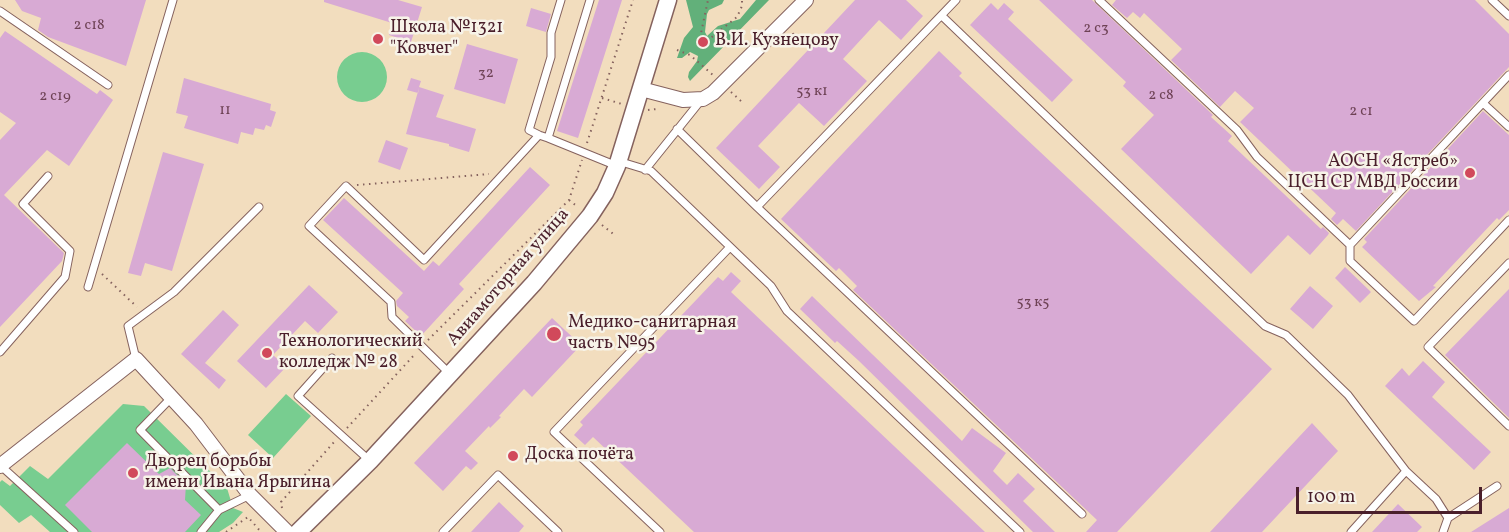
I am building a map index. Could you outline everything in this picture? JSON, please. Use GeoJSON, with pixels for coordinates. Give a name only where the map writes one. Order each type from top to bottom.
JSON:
{"type":"FeatureCollection","features":[{"type":"Feature","properties":{"kind":"street","name":"Авиамоторная улица"},"geometry":{"type":"LineString","coordinates":[[298,532],[370,461],[534,284],[590,216],[605,193],[618,163],[668,0]]}},
{"type":"Feature","properties":{"kind":"street"},"geometry":{"type":"LineString","coordinates":[[641,89],[683,100],[703,99],[713,93],[803,1]]}},
{"type":"Feature","properties":{"kind":"street"},"geometry":{"type":"LineString","coordinates":[[1,466],[136,359],[173,396],[250,495],[287,532]]}},
{"type":"Feature","properties":{"kind":"lane"},"geometry":{"type":"LineString","coordinates":[[88,287],[173,0]]}},
{"type":"Feature","properties":{"kind":"lane"},"geometry":{"type":"LineString","coordinates":[[561,0],[551,33],[551,57],[529,130],[584,153],[651,171],[771,286],[787,311],[1020,532]]}},
{"type":"Feature","properties":{"kind":"lane"},"geometry":{"type":"LineString","coordinates":[[548,138],[590,0]]}},
{"type":"Feature","properties":{"kind":"lane"},"geometry":{"type":"LineString","coordinates":[[757,207],[956,0]]}},
{"type":"Feature","properties":{"kind":"lane"},"geometry":{"type":"LineString","coordinates":[[1099,0],[1237,130],[1257,157],[1350,245]]}},
{"type":"Feature","properties":{"kind":"lane"},"geometry":{"type":"LineString","coordinates":[[1492,0],[1509,16]]}},
{"type":"Feature","properties":{"kind":"lane"},"geometry":{"type":"LineString","coordinates":[[0,11],[108,85]]}},
{"type":"Feature","properties":{"kind":"lane"},"geometry":{"type":"LineString","coordinates":[[942,16],[1265,326],[1286,335],[1348,395],[1406,471],[1436,499],[1448,518]]}},
{"type":"Feature","properties":{"kind":"lane"},"geometry":{"type":"LineString","coordinates":[[1509,75],[1350,245],[1350,261],[1414,321],[1509,220]]}},
{"type":"Feature","properties":{"kind":"lane"},"geometry":{"type":"LineString","coordinates":[[645,170],[703,99]]}},
{"type":"Feature","properties":{"kind":"lane"},"geometry":{"type":"LineString","coordinates":[[1483,103],[1509,127]]}},
{"type":"Feature","properties":{"kind":"lane"},"geometry":{"type":"LineString","coordinates":[[677,129],[1082,514]]}},
{"type":"Feature","properties":{"kind":"lane"},"geometry":{"type":"LineString","coordinates":[[450,374],[392,317],[391,302],[309,226],[346,186],[424,260],[539,135]]}},
{"type":"Feature","properties":{"kind":"lane"},"geometry":{"type":"LineString","coordinates":[[0,352],[65,277],[70,251],[23,204],[48,176]]}},
{"type":"Feature","properties":{"kind":"lane"},"geometry":{"type":"LineString","coordinates":[[136,359],[128,327],[174,292],[259,207]]}},
{"type":"Feature","properties":{"kind":"lane"},"geometry":{"type":"LineString","coordinates":[[660,532],[554,432],[730,247]]}},
{"type":"Feature","properties":{"kind":"lane"},"geometry":{"type":"LineString","coordinates":[[1509,263],[1428,348],[1509,426]]}},
{"type":"Feature","properties":{"kind":"lane"},"geometry":{"type":"LineString","coordinates":[[332,358],[298,396],[370,461]]}},
{"type":"Feature","properties":{"kind":"lane"},"geometry":{"type":"LineString","coordinates":[[173,396],[140,430],[219,510]]}},
{"type":"Feature","properties":{"kind":"lane"},"geometry":{"type":"LineString","coordinates":[[1,466],[74,532]]}},
{"type":"Feature","properties":{"kind":"lane"},"geometry":{"type":"LineString","coordinates":[[1351,532],[1406,471]]}},
{"type":"Feature","properties":{"kind":"lane"},"geometry":{"type":"LineString","coordinates":[[443,532],[498,475],[558,532]]}},
{"type":"Feature","properties":{"kind":"lane"},"geometry":{"type":"LineString","coordinates":[[1443,532],[1448,518],[1497,486]]}},
{"type":"Feature","properties":{"kind":"lane"},"geometry":{"type":"LineString","coordinates":[[201,532],[219,510],[250,495]]}},
{"type":"Feature","properties":{"kind":"path"},"geometry":{"type":"LineString","coordinates":[[569,200],[633,0]]}},
{"type":"Feature","properties":{"kind":"path"},"geometry":{"type":"LineString","coordinates":[[708,0],[698,43],[702,47],[741,12],[742,0]]}},
{"type":"Feature","properties":{"kind":"path"},"geometry":{"type":"LineString","coordinates":[[700,38],[707,41]]}},
{"type":"Feature","properties":{"kind":"path"},"geometry":{"type":"LineString","coordinates":[[677,50],[690,55],[713,74]]}},
{"type":"Feature","properties":{"kind":"path"},"geometry":{"type":"LineString","coordinates":[[731,92],[743,103]]}},
{"type":"Feature","properties":{"kind":"path"},"geometry":{"type":"LineString","coordinates":[[602,98],[626,105]]}},
{"type":"Feature","properties":{"kind":"path"},"geometry":{"type":"LineString","coordinates":[[648,110],[657,109]]}},
{"type":"Feature","properties":{"kind":"path"},"geometry":{"type":"LineString","coordinates":[[346,186],[505,173]]}},
{"type":"Feature","properties":{"kind":"path"},"geometry":{"type":"LineString","coordinates":[[94,266],[145,314]]}},
{"type":"Feature","properties":{"kind":"path"},"geometry":{"type":"LineString","coordinates":[[226,532],[248,517],[261,532]]}},
{"type":"Feature","properties":{"kind":"green space"},"geometry":{"type":"Polygon","coordinates":[[[686,0],[724,0],[722,4],[709,10],[707,14],[705,32],[707,36],[718,26],[740,19],[756,0],[769,0],[690,81],[689,72],[698,56],[690,52],[682,58],[677,58],[684,38],[693,27],[686,0]]]}},
{"type":"Feature","properties":{"kind":"green space"},"geometry":{"type":"Polygon","coordinates":[[[362,52],[380,59],[387,77],[380,95],[362,102],[344,95],[337,77],[344,59],[362,52]]]}},
{"type":"Feature","properties":{"kind":"green space"},"geometry":{"type":"Polygon","coordinates":[[[286,394],[311,416],[273,458],[248,435],[286,394]]]}},
{"type":"Feature","properties":{"kind":"green space","name":"Дворец борьбы имени Ивана Ярыгина"},"geometry":{"type":"Polygon","coordinates":[[[123,404],[144,406],[227,488],[233,508],[243,512],[233,523],[219,532],[50,532],[31,515],[19,523],[0,505],[0,482],[2,480],[10,486],[30,466],[48,479],[123,404]]]}},
{"type":"Feature","properties":{"kind":"building"},"geometry":{"type":"Polygon","coordinates":[[[15,0],[146,0],[126,66],[48,37],[38,30],[41,18],[22,11],[15,0]]]}},
{"type":"Feature","properties":{"kind":"building"},"geometry":{"type":"Polygon","coordinates":[[[324,0],[398,0],[422,7],[411,42],[389,35],[392,23],[324,2],[324,0]]]}},
{"type":"Feature","properties":{"kind":"building"},"geometry":{"type":"Polygon","coordinates":[[[599,0],[622,0],[578,138],[557,131],[599,0]]]}},
{"type":"Feature","properties":{"kind":"building"},"geometry":{"type":"Polygon","coordinates":[[[855,0],[906,0],[923,16],[901,40],[879,20],[843,59],[867,81],[824,126],[799,103],[758,146],[780,167],[759,189],[716,148],[855,0]]]}},
{"type":"Feature","properties":{"kind":"building"},"geometry":{"type":"Polygon","coordinates":[[[1039,0],[1092,0],[1213,115],[1211,117],[1232,136],[1228,141],[1321,229],[1323,227],[1329,233],[1328,235],[1310,255],[1288,235],[1251,274],[1121,149],[1154,115],[1123,86],[1126,82],[1039,0]]]}},
{"type":"Feature","properties":{"kind":"building"},"geometry":{"type":"Polygon","coordinates":[[[1116,0],[1475,0],[1509,34],[1509,67],[1356,231],[1343,219],[1337,225],[1331,219],[1336,213],[1240,122],[1254,108],[1235,91],[1220,107],[1171,60],[1182,49],[1144,13],[1140,18],[1133,12],[1127,18],[1112,5],[1116,0]]]}},
{"type":"Feature","properties":{"kind":"building"},"geometry":{"type":"Polygon","coordinates":[[[991,3],[998,10],[1004,3],[1014,12],[1008,19],[1073,80],[1052,102],[970,25],[991,3]]]}},
{"type":"Feature","properties":{"kind":"building"},"geometry":{"type":"Polygon","coordinates":[[[531,8],[551,14],[546,32],[526,26],[531,8]]]}},
{"type":"Feature","properties":{"kind":"building"},"geometry":{"type":"Polygon","coordinates":[[[5,31],[97,94],[100,90],[113,100],[69,166],[47,150],[4,195],[64,253],[62,261],[0,327],[0,140],[16,123],[0,112],[0,38],[5,31]]]}},
{"type":"Feature","properties":{"kind":"building"},"geometry":{"type":"Polygon","coordinates":[[[467,44],[518,59],[505,104],[454,89],[467,44]]]}},
{"type":"Feature","properties":{"kind":"building"},"geometry":{"type":"Polygon","coordinates":[[[939,51],[962,73],[959,76],[1272,369],[1117,532],[1086,532],[1097,520],[853,290],[857,286],[839,268],[836,271],[781,219],[939,51]]]}},
{"type":"Feature","properties":{"kind":"building"},"geometry":{"type":"Polygon","coordinates":[[[184,78],[271,104],[270,110],[276,112],[271,127],[266,125],[264,130],[255,128],[253,135],[241,132],[238,144],[184,128],[188,116],[176,113],[184,78]]]}},
{"type":"Feature","properties":{"kind":"building"},"geometry":{"type":"Polygon","coordinates":[[[411,78],[421,81],[419,87],[444,95],[436,117],[476,129],[469,152],[449,146],[449,144],[406,134],[418,93],[407,90],[411,78]]]}},
{"type":"Feature","properties":{"kind":"building","name":"АОСН «Ястреб» ЦСН СР МВД России"},"geometry":{"type":"Polygon","coordinates":[[[1483,111],[1509,135],[1509,210],[1499,220],[1497,218],[1433,286],[1436,287],[1419,301],[1362,247],[1367,242],[1364,239],[1483,111]]]}},
{"type":"Feature","properties":{"kind":"building"},"geometry":{"type":"Polygon","coordinates":[[[386,140],[408,148],[400,170],[378,162],[386,140]]]}},
{"type":"Feature","properties":{"kind":"building"},"geometry":{"type":"Polygon","coordinates":[[[163,152],[204,164],[172,271],[145,263],[141,276],[128,273],[163,152]]]}},
{"type":"Feature","properties":{"kind":"building"},"geometry":{"type":"Polygon","coordinates":[[[530,167],[550,185],[459,284],[464,289],[421,336],[405,321],[409,317],[397,306],[396,301],[403,293],[323,220],[344,198],[424,271],[433,261],[439,266],[530,167]]]}},
{"type":"Feature","properties":{"kind":"building"},"geometry":{"type":"Polygon","coordinates":[[[1345,267],[1371,292],[1360,303],[1335,278],[1345,267]]]}},
{"type":"Feature","properties":{"kind":"building"},"geometry":{"type":"Polygon","coordinates":[[[731,272],[741,281],[731,292],[985,532],[694,532],[593,437],[585,445],[574,435],[583,425],[580,422],[718,277],[723,281],[731,272]]]}},
{"type":"Feature","properties":{"kind":"building"},"geometry":{"type":"Polygon","coordinates":[[[309,285],[338,312],[318,333],[305,321],[273,355],[286,367],[266,388],[237,361],[309,285]]]}},
{"type":"Feature","properties":{"kind":"building"},"geometry":{"type":"Polygon","coordinates":[[[1310,286],[1333,306],[1313,329],[1290,309],[1310,286]]]}},
{"type":"Feature","properties":{"kind":"building"},"geometry":{"type":"Polygon","coordinates":[[[1509,289],[1509,418],[1445,355],[1509,289]]]}},
{"type":"Feature","properties":{"kind":"building"},"geometry":{"type":"Polygon","coordinates":[[[812,296],[962,441],[972,428],[1006,453],[993,471],[1007,485],[1018,473],[1035,489],[1023,501],[1055,532],[1033,532],[859,361],[837,341],[835,343],[800,309],[812,296]]]}},
{"type":"Feature","properties":{"kind":"building"},"geometry":{"type":"Polygon","coordinates":[[[223,310],[239,325],[205,363],[226,380],[219,389],[181,354],[223,310]]]}},
{"type":"Feature","properties":{"kind":"building"},"geometry":{"type":"Polygon","coordinates":[[[552,318],[581,345],[532,397],[524,389],[499,416],[501,417],[465,451],[478,463],[471,470],[466,466],[443,491],[414,463],[552,318]]]}},
{"type":"Feature","properties":{"kind":"building"},"geometry":{"type":"Polygon","coordinates":[[[1423,361],[1445,382],[1432,397],[1491,452],[1474,470],[1385,386],[1402,368],[1409,376],[1423,361]]]}},
{"type":"Feature","properties":{"kind":"building"},"geometry":{"type":"Polygon","coordinates":[[[1312,423],[1338,451],[1262,532],[1210,532],[1312,423]]]}},
{"type":"Feature","properties":{"kind":"building"},"geometry":{"type":"Polygon","coordinates":[[[127,443],[159,474],[170,468],[186,484],[185,500],[201,515],[185,532],[92,532],[65,505],[127,443]]]}},
{"type":"Feature","properties":{"kind":"building"},"geometry":{"type":"Polygon","coordinates":[[[499,502],[524,526],[519,532],[471,532],[499,502]]]}},
{"type":"Feature","properties":{"kind":"building"},"geometry":{"type":"Polygon","coordinates":[[[1398,504],[1422,527],[1417,532],[1372,532],[1398,504]]]}},
{"type":"Feature","properties":{"kind":"building"},"geometry":{"type":"Polygon","coordinates":[[[1509,508],[1509,532],[1471,532],[1509,508]]]}},
{"type":"Feature","properties":{"kind":"place","name":"Школа №1321 \"Ковчег\""},"geometry":{"type":"Point","coordinates":[378,39]}},
{"type":"Feature","properties":{"kind":"place","name":"В.И. Кузнецову"},"geometry":{"type":"Point","coordinates":[703,42]}},
{"type":"Feature","properties":{"kind":"place","name":"АОСН «Ястреб» ЦСН СР МВД России"},"geometry":{"type":"Point","coordinates":[1470,173]}},
{"type":"Feature","properties":{"kind":"place","name":"Медико-санитарная часть №95"},"geometry":{"type":"Point","coordinates":[554,334]}},
{"type":"Feature","properties":{"kind":"place","name":"Технологический колледж № 28"},"geometry":{"type":"Point","coordinates":[267,353]}},
{"type":"Feature","properties":{"kind":"place","name":"Доска почёта"},"geometry":{"type":"Point","coordinates":[513,456]}},
{"type":"Feature","properties":{"kind":"place","name":"Дворец борьбы имени Ивана Ярыгина"},"geometry":{"type":"Point","coordinates":[133,473]}}]}
